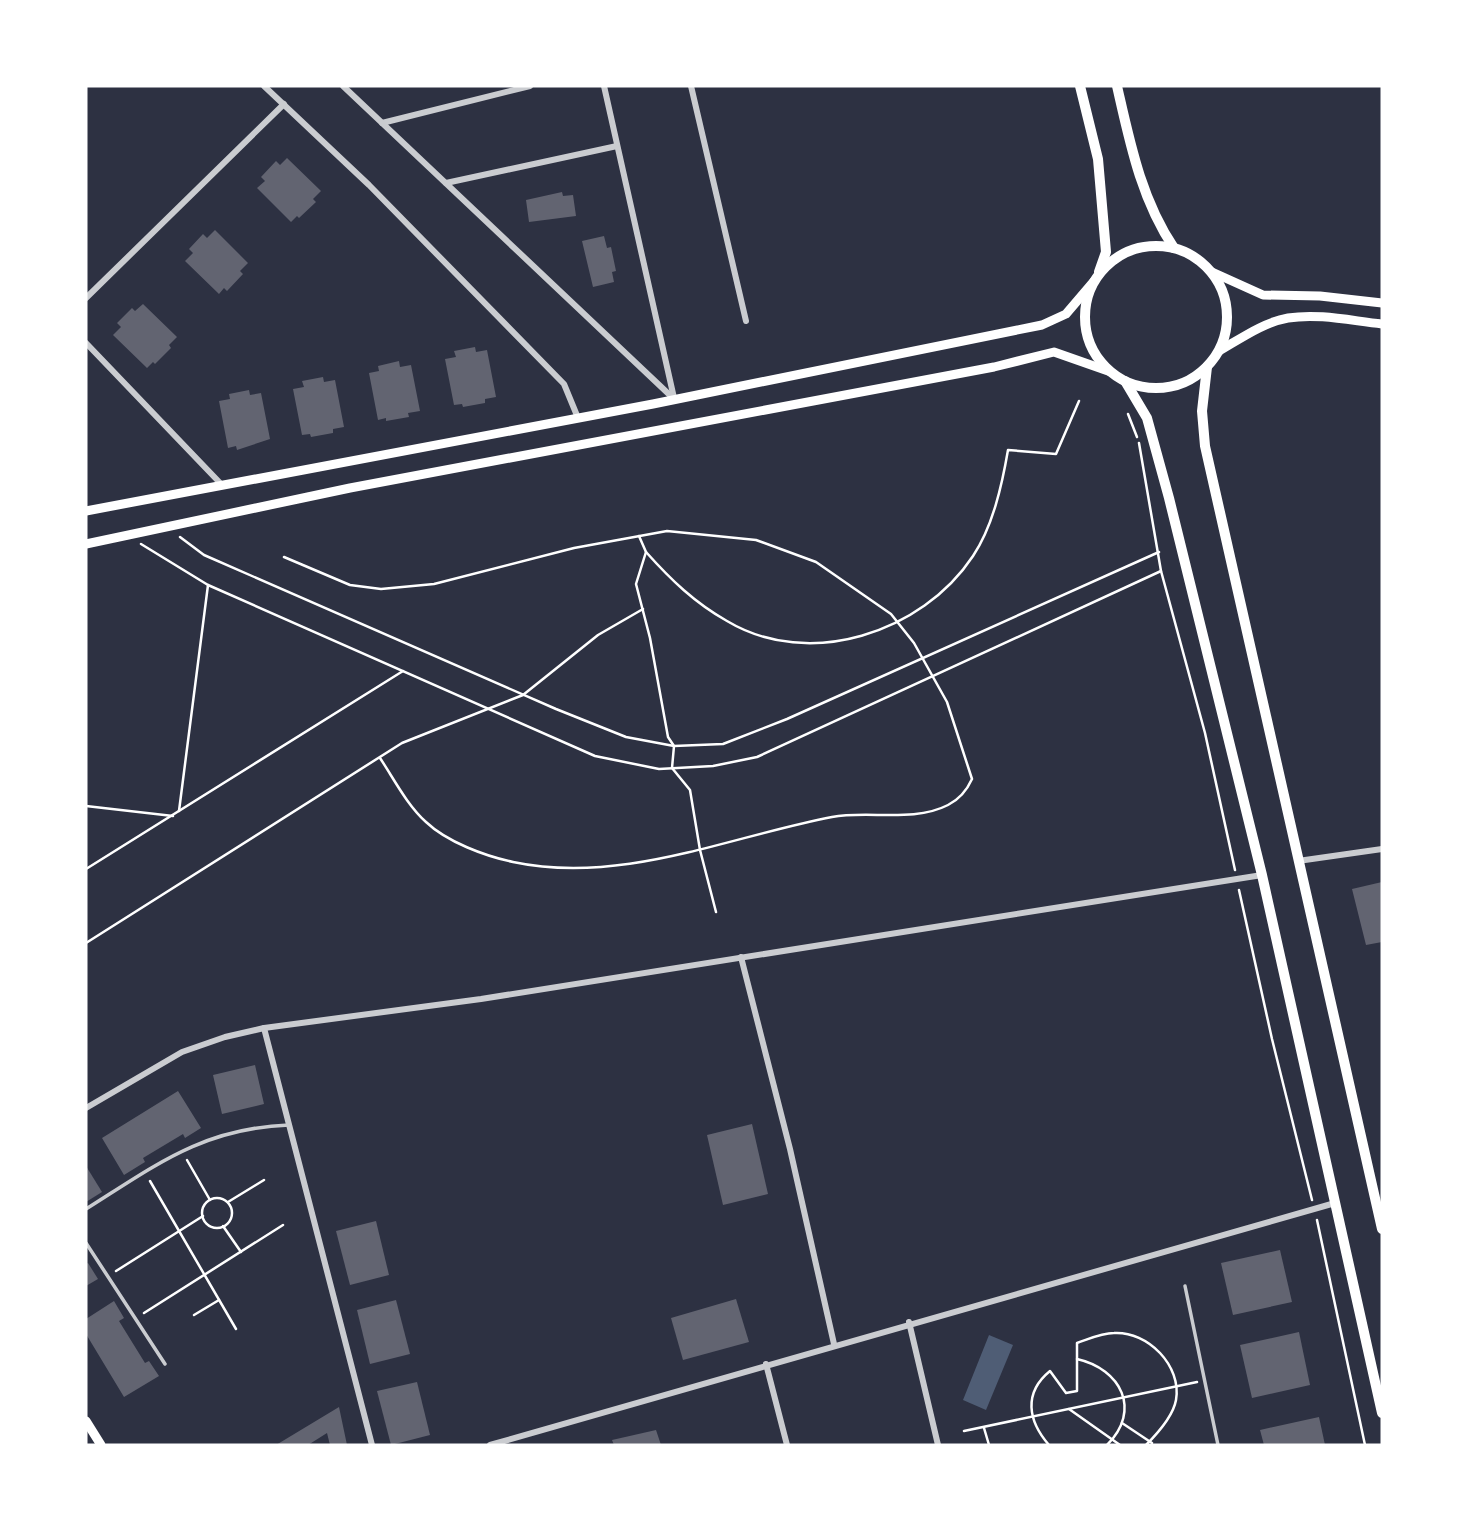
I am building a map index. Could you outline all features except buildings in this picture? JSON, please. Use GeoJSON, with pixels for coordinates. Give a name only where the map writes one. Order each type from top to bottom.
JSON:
{"type":"FeatureCollection","features":[{"type":"Feature","properties":{"kind":"highway"},"geometry":{"type":"LineString","coordinates":[[1080,86],[1098,159],[1106,252],[1095,280],[1087,301],[1085,323],[1091,345],[1111,372],[1142,387],[1177,385],[1207,367],[1219,351],[1226,332],[1227,312],[1223,292],[1212,272],[1195,257],[1174,248],[1152,246],[1129,251],[1110,262],[1095,280]]}},
{"type":"Feature","properties":{"kind":"highway"},"geometry":{"type":"LineString","coordinates":[[1117,86],[1131,150],[1144,189],[1157,223],[1174,248]]}},
{"type":"Feature","properties":{"kind":"highway"},"geometry":{"type":"LineString","coordinates":[[1207,367],[1202,411],[1205,446],[1298,861],[1378,1188],[1382,1230]]}},
{"type":"Feature","properties":{"kind":"highway"},"geometry":{"type":"LineString","coordinates":[[1125,381],[1147,418],[1262,875],[1382,1413]]}},
{"type":"Feature","properties":{"kind":"main road"},"geometry":{"type":"LineString","coordinates":[[1212,272],[1263,295],[1320,296],[1382,303]]}},
{"type":"Feature","properties":{"kind":"main road"},"geometry":{"type":"LineString","coordinates":[[86,511],[578,418],[1042,326],[1066,314],[1095,280]]}},
{"type":"Feature","properties":{"kind":"main road"},"geometry":{"type":"LineString","coordinates":[[1219,351],[1261,327],[1288,318],[1318,317],[1382,324]]}},
{"type":"Feature","properties":{"kind":"main road"},"geometry":{"type":"LineString","coordinates":[[86,544],[169,529],[350,488],[994,367],[1054,352],[1111,372]]}},
{"type":"Feature","properties":{"kind":"main road"},"geometry":{"type":"LineString","coordinates":[[86,1421],[101,1445]]}},
{"type":"Feature","properties":{"kind":"street"},"geometry":{"type":"LineString","coordinates":[[264,86],[369,184],[564,384],[578,418]]}},
{"type":"Feature","properties":{"kind":"street"},"geometry":{"type":"LineString","coordinates":[[343,86],[674,399]]}},
{"type":"Feature","properties":{"kind":"street"},"geometry":{"type":"LineString","coordinates":[[382,123],[530,86]]}},
{"type":"Feature","properties":{"kind":"street"},"geometry":{"type":"LineString","coordinates":[[604,86],[674,399]]}},
{"type":"Feature","properties":{"kind":"street"},"geometry":{"type":"LineString","coordinates":[[691,86],[746,321]]}},
{"type":"Feature","properties":{"kind":"street"},"geometry":{"type":"LineString","coordinates":[[86,298],[284,104]]}},
{"type":"Feature","properties":{"kind":"street"},"geometry":{"type":"LineString","coordinates":[[446,183],[617,146]]}},
{"type":"Feature","properties":{"kind":"street"},"geometry":{"type":"LineString","coordinates":[[86,343],[222,485]]}},
{"type":"Feature","properties":{"kind":"street"},"geometry":{"type":"LineString","coordinates":[[1298,861],[1382,849]]}},
{"type":"Feature","properties":{"kind":"street"},"geometry":{"type":"LineString","coordinates":[[86,1108],[182,1052],[225,1037],[264,1028],[481,999],[1262,875]]}},
{"type":"Feature","properties":{"kind":"street"},"geometry":{"type":"LineString","coordinates":[[741,957],[790,1149],[834,1344]]}},
{"type":"Feature","properties":{"kind":"street"},"geometry":{"type":"LineString","coordinates":[[264,1028],[372,1445]]}},
{"type":"Feature","properties":{"kind":"street"},"geometry":{"type":"LineString","coordinates":[[489,1445],[909,1322],[1335,1203]]}},
{"type":"Feature","properties":{"kind":"street"},"geometry":{"type":"LineString","coordinates":[[909,1322],[937,1445]]}},
{"type":"Feature","properties":{"kind":"street"},"geometry":{"type":"LineString","coordinates":[[766,1364],[787,1445]]}},
{"type":"Feature","properties":{"kind":"lane"},"geometry":{"type":"LineString","coordinates":[[86,1209],[182,1150],[226,1132],[289,1125]]}},
{"type":"Feature","properties":{"kind":"lane"},"geometry":{"type":"LineString","coordinates":[[86,1244],[165,1364]]}},
{"type":"Feature","properties":{"kind":"lane"},"geometry":{"type":"LineString","coordinates":[[1185,1286],[1218,1445]]}},
{"type":"Feature","properties":{"kind":"path"},"geometry":{"type":"LineString","coordinates":[[639,536],[646,552],[678,588],[729,623],[768,637],[823,646],[897,623],[938,596],[973,556],[993,514],[1008,450],[1056,454],[1079,401]]}},
{"type":"Feature","properties":{"kind":"path"},"geometry":{"type":"LineString","coordinates":[[1125,406],[1139,440],[1161,571],[1205,733],[1272,1039],[1314,1208],[1365,1445]]}},
{"type":"Feature","properties":{"kind":"path"},"geometry":{"type":"LineString","coordinates":[[169,529],[204,555],[523,695],[626,737],[674,747],[723,744],[1159,552]]}},
{"type":"Feature","properties":{"kind":"path"},"geometry":{"type":"LineString","coordinates":[[284,557],[350,585],[381,589],[434,584],[574,548],[667,531],[756,540],[816,562],[891,614],[922,657],[947,702],[972,779],[966,792],[947,806],[918,813],[834,816],[657,860],[579,867],[513,862],[456,842],[426,823],[380,758]]}},
{"type":"Feature","properties":{"kind":"path"},"geometry":{"type":"LineString","coordinates":[[130,537],[208,586],[595,756],[659,769],[713,766],[757,757],[1161,571]]}},
{"type":"Feature","properties":{"kind":"path"},"geometry":{"type":"LineString","coordinates":[[646,552],[636,584],[668,737],[674,747],[672,768]]}},
{"type":"Feature","properties":{"kind":"path"},"geometry":{"type":"LineString","coordinates":[[178,812],[208,586]]}},
{"type":"Feature","properties":{"kind":"path"},"geometry":{"type":"LineString","coordinates":[[86,943],[402,743],[523,695],[598,635],[643,609]]}},
{"type":"Feature","properties":{"kind":"path"},"geometry":{"type":"LineString","coordinates":[[86,869],[403,671]]}},
{"type":"Feature","properties":{"kind":"path"},"geometry":{"type":"LineString","coordinates":[[672,768],[690,790],[700,850],[716,912]]}},
{"type":"Feature","properties":{"kind":"path"},"geometry":{"type":"LineString","coordinates":[[86,806],[173,816]]}},
{"type":"Feature","properties":{"kind":"path"},"geometry":{"type":"LineString","coordinates":[[182,1150],[210,1200]]}},
{"type":"Feature","properties":{"kind":"path"},"geometry":{"type":"LineString","coordinates":[[145,1172],[236,1329]]}},
{"type":"Feature","properties":{"kind":"path"},"geometry":{"type":"LineString","coordinates":[[228,1202],[264,1180]]}},
{"type":"Feature","properties":{"kind":"path"},"geometry":{"type":"LineString","coordinates":[[223,1226],[212,1226],[203,1216],[204,1206],[210,1200],[219,1198],[228,1202]]}},
{"type":"Feature","properties":{"kind":"path"},"geometry":{"type":"LineString","coordinates":[[223,1226],[231,1216],[228,1202]]}},
{"type":"Feature","properties":{"kind":"path"},"geometry":{"type":"LineString","coordinates":[[107,1276],[203,1216]]}},
{"type":"Feature","properties":{"kind":"path"},"geometry":{"type":"LineString","coordinates":[[135,1319],[283,1225]]}},
{"type":"Feature","properties":{"kind":"path"},"geometry":{"type":"LineString","coordinates":[[223,1226],[241,1252]]}},
{"type":"Feature","properties":{"kind":"path"},"geometry":{"type":"LineString","coordinates":[[194,1315],[219,1300]]}},
{"type":"Feature","properties":{"kind":"path"},"geometry":{"type":"LineString","coordinates":[[1049,1445],[1037,1431],[1032,1417],[1033,1393],[1050,1371],[1066,1393],[1077,1391],[1077,1343],[1115,1333],[1131,1335],[1149,1343],[1163,1354],[1169,1364],[1176,1400],[1167,1420],[1146,1445]]}},
{"type":"Feature","properties":{"kind":"path"},"geometry":{"type":"LineString","coordinates":[[1077,1359],[1104,1369],[1124,1397],[1122,1423],[1107,1445]]}},
{"type":"Feature","properties":{"kind":"path"},"geometry":{"type":"LineString","coordinates":[[964,1431],[1204,1380]]}},
{"type":"Feature","properties":{"kind":"path"},"geometry":{"type":"LineString","coordinates":[[1069,1409],[1120,1445]]}},
{"type":"Feature","properties":{"kind":"path"},"geometry":{"type":"LineString","coordinates":[[1122,1423],[1151,1442]]}},
{"type":"Feature","properties":{"kind":"path"},"geometry":{"type":"LineString","coordinates":[[984,1427],[989,1445]]}},
{"type":"Feature","properties":{"kind":"water"},"geometry":{"type":"Polygon","coordinates":[[[989,1335],[1013,1345],[986,1410],[963,1400],[989,1335]]]}}]}
